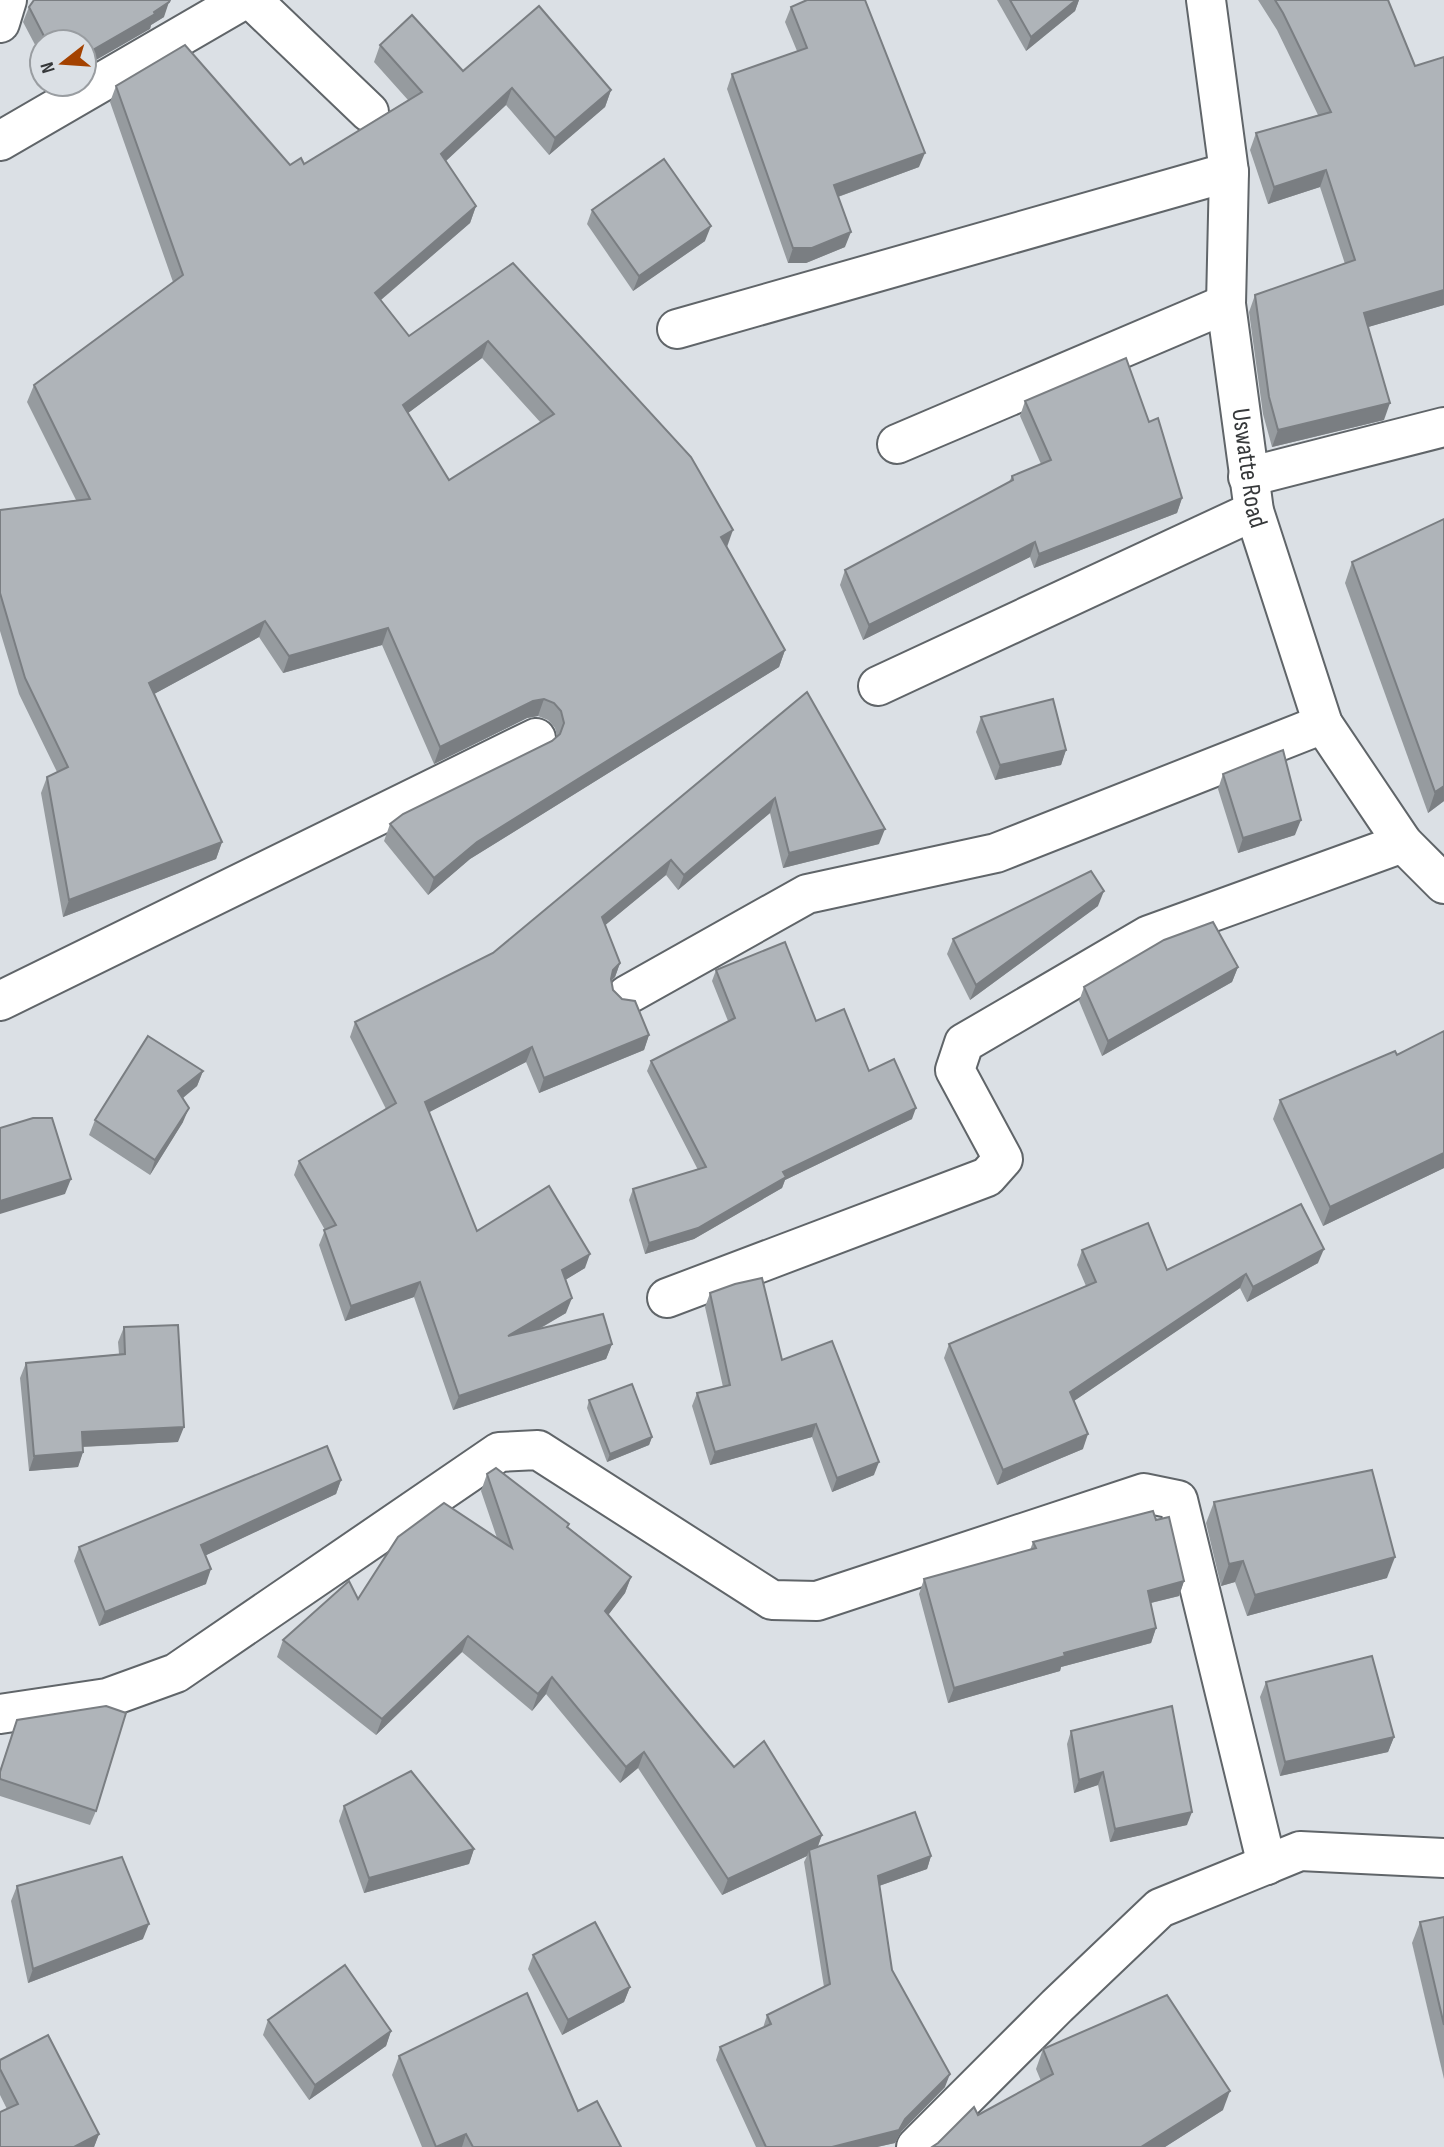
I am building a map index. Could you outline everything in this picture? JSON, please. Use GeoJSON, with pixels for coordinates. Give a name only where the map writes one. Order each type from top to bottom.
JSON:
{"type":"FeatureCollection","features":[{"type":"Feature","properties":{"kind":"street"},"geometry":{"type":"LineString","coordinates":[[0,23],[6,0]]}},
{"type":"Feature","properties":{"kind":"street"},"geometry":{"type":"LineString","coordinates":[[0,141],[243,0]]}},
{"type":"Feature","properties":{"kind":"street"},"geometry":{"type":"LineString","coordinates":[[252,0],[369,112]]}},
{"type":"Feature","properties":{"kind":"street","name":"Uswatte Road"},"geometry":{"type":"LineString","coordinates":[[1206,0],[1229,172],[1226,304],[1251,494],[1323,724],[1403,843],[1444,884]]}},
{"type":"Feature","properties":{"kind":"street"},"geometry":{"type":"LineString","coordinates":[[677,329],[1229,172]]}},
{"type":"Feature","properties":{"kind":"street"},"geometry":{"type":"LineString","coordinates":[[897,444],[1226,304]]}},
{"type":"Feature","properties":{"kind":"street"},"geometry":{"type":"LineString","coordinates":[[878,686],[1251,494],[1444,427]]}},
{"type":"Feature","properties":{"kind":"street"},"geometry":{"type":"LineString","coordinates":[[627,995],[807,894],[996,853],[1323,724]]}},
{"type":"Feature","properties":{"kind":"street"},"geometry":{"type":"LineString","coordinates":[[0,1001],[536,738]]}},
{"type":"Feature","properties":{"kind":"street"},"geometry":{"type":"LineString","coordinates":[[667,1298],[987,1177],[1003,1159],[955,1070],[964,1043],[1149,934],[1403,843]]}},
{"type":"Feature","properties":{"kind":"street"},"geometry":{"type":"LineString","coordinates":[[0,1714],[107,1698],[176,1673],[499,1452],[538,1450],[772,1601],[817,1601],[1143,1493],[1178,1500],[1267,1865]]}},
{"type":"Feature","properties":{"kind":"street"},"geometry":{"type":"LineString","coordinates":[[916,2147],[1160,1908],[1300,1851],[1444,1858]]}},
{"type":"Feature","properties":{"kind":"building"},"geometry":{"type":"Polygon","coordinates":[[[34,0],[170,0],[154,12],[155,14],[98,47],[98,28],[40,28],[29,7],[34,0]]]}},
{"type":"Feature","properties":{"kind":"building"},"geometry":{"type":"Polygon","coordinates":[[[807,0],[865,0],[925,153],[834,185],[851,232],[812,248],[793,248],[732,74],[807,48],[791,7],[807,0]]]}},
{"type":"Feature","properties":{"kind":"building"},"geometry":{"type":"Polygon","coordinates":[[[1010,0],[1076,0],[1031,37],[1010,0]]]}},
{"type":"Feature","properties":{"kind":"building"},"geometry":{"type":"Polygon","coordinates":[[[1275,0],[1388,0],[1415,66],[1444,57],[1444,290],[1364,313],[1390,403],[1278,430],[1269,397],[1255,295],[1355,260],[1326,170],[1274,187],[1256,133],[1331,112],[1275,0]]]}},
{"type":"Feature","properties":{"kind":"building"},"geometry":{"type":"Polygon","coordinates":[[[539,6],[611,90],[555,138],[512,88],[441,154],[476,206],[375,293],[409,336],[513,263],[691,457],[733,530],[721,537],[785,650],[477,842],[434,878],[390,824],[403,814],[552,741],[560,734],[564,723],[561,711],[554,703],[544,699],[533,701],[440,747],[388,628],[289,656],[265,621],[149,683],[222,842],[69,900],[47,777],[68,767],[25,678],[0,593],[0,510],[90,499],[34,385],[183,275],[116,86],[185,45],[290,165],[301,158],[304,164],[422,92],[380,45],[412,15],[463,71],[539,6]],[[488,341],[403,405],[449,480],[554,414],[488,341]]]}},
{"type":"Feature","properties":{"kind":"building"},"geometry":{"type":"Polygon","coordinates":[[[664,159],[711,226],[639,276],[592,210],[664,159]]]}},
{"type":"Feature","properties":{"kind":"building"},"geometry":{"type":"Polygon","coordinates":[[[1126,358],[1149,422],[1158,418],[1182,498],[1039,554],[1035,542],[869,625],[845,570],[1013,480],[1012,476],[1051,460],[1025,401],[1126,358]]]}},
{"type":"Feature","properties":{"kind":"building"},"geometry":{"type":"Polygon","coordinates":[[[1444,519],[1444,786],[1435,792],[1352,562],[1444,519]]]}},
{"type":"Feature","properties":{"kind":"building"},"geometry":{"type":"Polygon","coordinates":[[[807,692],[885,829],[789,853],[775,798],[684,875],[671,860],[602,917],[620,963],[613,970],[613,990],[622,999],[635,1001],[649,1035],[544,1078],[532,1047],[425,1102],[477,1231],[549,1186],[590,1254],[562,1270],[572,1298],[508,1336],[603,1314],[612,1344],[459,1396],[420,1282],[351,1306],[324,1230],[336,1225],[299,1161],[396,1103],[355,1022],[493,953],[807,692]]]}},
{"type":"Feature","properties":{"kind":"building"},"geometry":{"type":"Polygon","coordinates":[[[1053,699],[1066,750],[1000,765],[981,717],[1053,699]]]}},
{"type":"Feature","properties":{"kind":"building"},"geometry":{"type":"Polygon","coordinates":[[[1283,750],[1301,820],[1243,838],[1223,774],[1283,750]]]}},
{"type":"Feature","properties":{"kind":"building"},"geometry":{"type":"Polygon","coordinates":[[[1091,871],[1104,891],[976,985],[953,939],[1091,871]]]}},
{"type":"Feature","properties":{"kind":"building"},"geometry":{"type":"Polygon","coordinates":[[[1213,922],[1238,967],[1108,1041],[1084,987],[1164,940],[1213,922]]]}},
{"type":"Feature","properties":{"kind":"building"},"geometry":{"type":"Polygon","coordinates":[[[785,942],[816,1021],[844,1009],[869,1071],[894,1059],[916,1108],[783,1172],[786,1177],[698,1228],[649,1243],[633,1189],[706,1167],[651,1061],[735,1018],[716,970],[785,942]]]}},
{"type":"Feature","properties":{"kind":"building"},"geometry":{"type":"Polygon","coordinates":[[[1444,1031],[1444,1153],[1330,1207],[1280,1100],[1395,1051],[1397,1055],[1444,1031]]]}},
{"type":"Feature","properties":{"kind":"building"},"geometry":{"type":"Polygon","coordinates":[[[148,1036],[203,1071],[178,1091],[189,1108],[155,1160],[95,1120],[148,1036]]]}},
{"type":"Feature","properties":{"kind":"building"},"geometry":{"type":"Polygon","coordinates":[[[33,1118],[52,1118],[71,1179],[0,1201],[0,1128],[33,1118]]]}},
{"type":"Feature","properties":{"kind":"building"},"geometry":{"type":"Polygon","coordinates":[[[1301,1204],[1324,1249],[1253,1287],[1246,1274],[1070,1392],[1088,1434],[1003,1470],[949,1344],[1096,1282],[1082,1250],[1148,1223],[1167,1270],[1301,1204]]]}},
{"type":"Feature","properties":{"kind":"building"},"geometry":{"type":"Polygon","coordinates":[[[762,1278],[782,1360],[832,1341],[879,1462],[837,1478],[816,1424],[715,1452],[697,1393],[730,1385],[710,1293],[762,1278]]]}},
{"type":"Feature","properties":{"kind":"building"},"geometry":{"type":"Polygon","coordinates":[[[178,1325],[184,1427],[82,1432],[83,1452],[34,1456],[26,1363],[125,1354],[124,1327],[178,1325]]]}},
{"type":"Feature","properties":{"kind":"building"},"geometry":{"type":"Polygon","coordinates":[[[632,1384],[652,1437],[610,1454],[589,1400],[632,1384]]]}},
{"type":"Feature","properties":{"kind":"building"},"geometry":{"type":"Polygon","coordinates":[[[327,1446],[341,1480],[201,1545],[211,1569],[105,1612],[79,1547],[327,1446]]]}},
{"type":"Feature","properties":{"kind":"building"},"geometry":{"type":"Polygon","coordinates":[[[496,1468],[569,1524],[567,1527],[631,1577],[605,1611],[734,1767],[764,1741],[822,1835],[728,1879],[644,1752],[626,1767],[552,1677],[538,1694],[468,1636],[382,1719],[283,1640],[349,1581],[358,1599],[398,1537],[444,1503],[512,1548],[487,1474],[496,1468]]]}},
{"type":"Feature","properties":{"kind":"building"},"geometry":{"type":"Polygon","coordinates":[[[1372,1470],[1395,1557],[1255,1595],[1243,1561],[1229,1564],[1214,1502],[1372,1470]]]}},
{"type":"Feature","properties":{"kind":"building"},"geometry":{"type":"Polygon","coordinates":[[[1153,1511],[1156,1520],[1169,1517],[1184,1581],[1148,1591],[1156,1628],[1064,1653],[1065,1656],[954,1688],[924,1579],[1036,1548],[1033,1542],[1153,1511]]]}},
{"type":"Feature","properties":{"kind":"building"},"geometry":{"type":"Polygon","coordinates":[[[1372,1656],[1394,1737],[1285,1762],[1266,1682],[1372,1656]]]}},
{"type":"Feature","properties":{"kind":"building"},"geometry":{"type":"Polygon","coordinates":[[[106,1706],[126,1713],[96,1811],[0,1779],[17,1720],[106,1706]]]}},
{"type":"Feature","properties":{"kind":"building"},"geometry":{"type":"Polygon","coordinates":[[[1172,1706],[1192,1812],[1115,1829],[1103,1772],[1079,1780],[1071,1731],[1172,1706]]]}},
{"type":"Feature","properties":{"kind":"building"},"geometry":{"type":"Polygon","coordinates":[[[411,1771],[474,1849],[369,1878],[344,1806],[411,1771]]]}},
{"type":"Feature","properties":{"kind":"building"},"geometry":{"type":"Polygon","coordinates":[[[915,1812],[931,1856],[878,1876],[892,1970],[950,2074],[905,2119],[899,2130],[832,2147],[766,2147],[720,2047],[771,2024],[767,2015],[830,1984],[809,1850],[915,1812]]]}},
{"type":"Feature","properties":{"kind":"building"},"geometry":{"type":"Polygon","coordinates":[[[122,1857],[149,1924],[33,1969],[17,1886],[122,1857]]]}},
{"type":"Feature","properties":{"kind":"building"},"geometry":{"type":"Polygon","coordinates":[[[1444,1917],[1444,2025],[1420,1922],[1444,1917]]]}},
{"type":"Feature","properties":{"kind":"building"},"geometry":{"type":"Polygon","coordinates":[[[595,1922],[630,1987],[568,2020],[533,1955],[595,1922]]]}},
{"type":"Feature","properties":{"kind":"building"},"geometry":{"type":"Polygon","coordinates":[[[345,1965],[391,2031],[315,2085],[268,2020],[345,1965]]]}},
{"type":"Feature","properties":{"kind":"building"},"geometry":{"type":"Polygon","coordinates":[[[527,1993],[578,2111],[597,2101],[621,2147],[473,2147],[466,2134],[436,2147],[399,2056],[527,1993]]]}},
{"type":"Feature","properties":{"kind":"building"},"geometry":{"type":"Polygon","coordinates":[[[1167,1995],[1230,2091],[1141,2147],[932,2147],[974,2107],[978,2115],[1053,2074],[1043,2049],[1167,1995]]]}},
{"type":"Feature","properties":{"kind":"building"},"geometry":{"type":"Polygon","coordinates":[[[48,2035],[99,2134],[74,2147],[0,2147],[0,2112],[18,2104],[0,2069],[0,2060],[48,2035]]]}}]}
